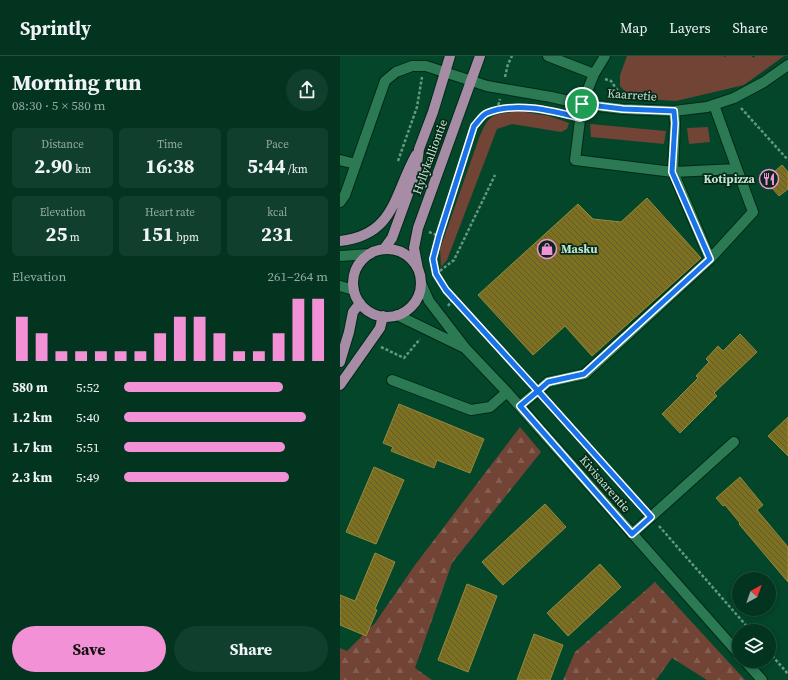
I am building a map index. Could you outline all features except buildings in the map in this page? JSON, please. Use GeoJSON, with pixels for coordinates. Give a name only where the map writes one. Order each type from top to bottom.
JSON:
{"type":"FeatureCollection","features":[{"type":"Feature","properties":{"kind":"main road","name":"Hyllykalliontie"},"geometry":{"type":"LineString","coordinates":[[384,249],[392,238],[399,222],[416,172],[419,149],[433,112],[450,56]]}},
{"type":"Feature","properties":{"kind":"main road","name":"Hyllykalliontie"},"geometry":{"type":"LineString","coordinates":[[418,269],[414,248],[418,228],[480,56]]}},
{"type":"Feature","properties":{"kind":"main road"},"geometry":{"type":"LineString","coordinates":[[340,241],[353,240],[368,234],[386,218],[393,206],[408,169],[419,149]]}},
{"type":"Feature","properties":{"kind":"main road"},"geometry":{"type":"LineString","coordinates":[[384,249],[394,250],[404,254],[412,260],[418,269],[421,283],[419,294],[414,303],[407,310],[398,315],[384,316],[374,314],[366,310],[360,303],[354,290],[356,269],[362,260],[370,254],[384,249]]}},
{"type":"Feature","properties":{"kind":"main road"},"geometry":{"type":"LineString","coordinates":[[340,362],[353,312],[360,303]]}},
{"type":"Feature","properties":{"kind":"main road"},"geometry":{"type":"LineString","coordinates":[[340,385],[380,328],[384,316]]}},
{"type":"Feature","properties":{"kind":"street"},"geometry":{"type":"LineString","coordinates":[[548,56],[594,74]]}},
{"type":"Feature","properties":{"kind":"street"},"geometry":{"type":"LineString","coordinates":[[605,56],[594,74],[582,104],[574,160],[672,172],[738,169]]}},
{"type":"Feature","properties":{"kind":"street","name":"Kaarretie"},"geometry":{"type":"LineString","coordinates":[[356,164],[385,81],[396,72],[412,66],[426,66],[487,86],[582,104],[623,109],[674,111],[707,107],[734,98],[764,82],[787,67]]}},
{"type":"Feature","properties":{"kind":"street"},"geometry":{"type":"LineString","coordinates":[[520,406],[548,382],[584,374],[710,259],[753,212],[714,105]]}},
{"type":"Feature","properties":{"kind":"street"},"geometry":{"type":"LineString","coordinates":[[674,111],[675,123],[672,172],[710,259]]}},
{"type":"Feature","properties":{"kind":"street"},"geometry":{"type":"LineString","coordinates":[[340,160],[356,164],[345,195],[340,202]]}},
{"type":"Feature","properties":{"kind":"street"},"geometry":{"type":"LineString","coordinates":[[340,256],[370,254]]}},
{"type":"Feature","properties":{"kind":"street","name":"Kivisaarentie"},"geometry":{"type":"LineString","coordinates":[[421,283],[429,301],[466,349],[520,406],[732,646]]}},
{"type":"Feature","properties":{"kind":"street"},"geometry":{"type":"LineString","coordinates":[[340,286],[354,290]]}},
{"type":"Feature","properties":{"kind":"street","name":"Kivisaarentie"},"geometry":{"type":"LineString","coordinates":[[398,315],[466,349]]}},
{"type":"Feature","properties":{"kind":"street"},"geometry":{"type":"LineString","coordinates":[[392,380],[471,410],[490,407],[507,392]]}},
{"type":"Feature","properties":{"kind":"street"},"geometry":{"type":"LineString","coordinates":[[632,534],[734,442]]}},
{"type":"Feature","properties":{"kind":"street"},"geometry":{"type":"LineString","coordinates":[[751,668],[762,680]]}},
{"type":"Feature","properties":{"kind":"path"},"geometry":{"type":"LineString","coordinates":[[397,164],[417,107],[426,66]]}},
{"type":"Feature","properties":{"kind":"path"},"geometry":{"type":"LineString","coordinates":[[594,74],[611,81],[625,99],[623,109]]}},
{"type":"Feature","properties":{"kind":"path"},"geometry":{"type":"LineString","coordinates":[[734,98],[740,108],[788,160]]}},
{"type":"Feature","properties":{"kind":"path"},"geometry":{"type":"LineString","coordinates":[[740,108],[746,105]]}},
{"type":"Feature","properties":{"kind":"path"},"geometry":{"type":"LineString","coordinates":[[560,113],[518,107],[497,110],[486,114],[474,126],[433,259],[436,274],[446,290],[651,517],[745,624]]}},
{"type":"Feature","properties":{"kind":"path"},"geometry":{"type":"LineString","coordinates":[[436,274],[454,260],[495,175]]}},
{"type":"Feature","properties":{"kind":"path"},"geometry":{"type":"LineString","coordinates":[[428,232],[439,236]]}},
{"type":"Feature","properties":{"kind":"path"},"geometry":{"type":"LineString","coordinates":[[445,309],[454,298]]}},
{"type":"Feature","properties":{"kind":"path"},"geometry":{"type":"LineString","coordinates":[[379,346],[404,358],[423,336]]}},
{"type":"Feature","properties":{"kind":"path"},"geometry":{"type":"LineString","coordinates":[[776,660],[788,674]]}},
{"type":"Feature","properties":{"kind":"green space"},"geometry":{"type":"Polygon","coordinates":[[[627,56],[751,56],[754,58],[755,56],[784,56],[744,85],[676,101],[631,98],[620,86],[620,75],[627,56]]]}},
{"type":"Feature","properties":{"kind":"green space"},"geometry":{"type":"Polygon","coordinates":[[[519,111],[549,116],[569,123],[567,129],[561,132],[512,124],[497,129],[447,260],[441,267],[440,249],[479,138],[486,123],[497,114],[519,111]]]}},
{"type":"Feature","properties":{"kind":"green space"},"geometry":{"type":"Polygon","coordinates":[[[590,124],[666,131],[664,144],[591,137],[590,124]]]}},
{"type":"Feature","properties":{"kind":"green space"},"geometry":{"type":"Polygon","coordinates":[[[708,127],[710,142],[689,144],[687,128],[708,127]]]}},
{"type":"Feature","properties":{"kind":"green space"},"geometry":{"type":"Polygon","coordinates":[[[520,427],[541,452],[452,563],[415,668],[432,680],[340,680],[340,648],[347,651],[375,623],[415,565],[520,427]]]}},
{"type":"Feature","properties":{"kind":"green space"},"geometry":{"type":"Polygon","coordinates":[[[655,582],[732,666],[732,668],[734,668],[745,680],[707,680],[672,658],[656,680],[563,680],[575,652],[655,582]]]}},
{"type":"Feature","properties":{"kind":"place","name":"Kotipizza"},"geometry":{"type":"Point","coordinates":[769,179]}},
{"type":"Feature","properties":{"kind":"place","name":"Masku"},"geometry":{"type":"Point","coordinates":[547,249]}},
{"type":"Feature","properties":{"kind":"route"},"geometry":{"type":"LineString","coordinates":[[582,104],[580,118],[553,111],[518,107],[497,110],[486,114],[474,126],[433,259],[436,274],[446,290],[538,391],[520,406],[632,534],[651,517],[538,391],[548,382],[584,374],[710,259],[672,172],[675,123],[674,111],[623,109],[582,104]]}}]}
